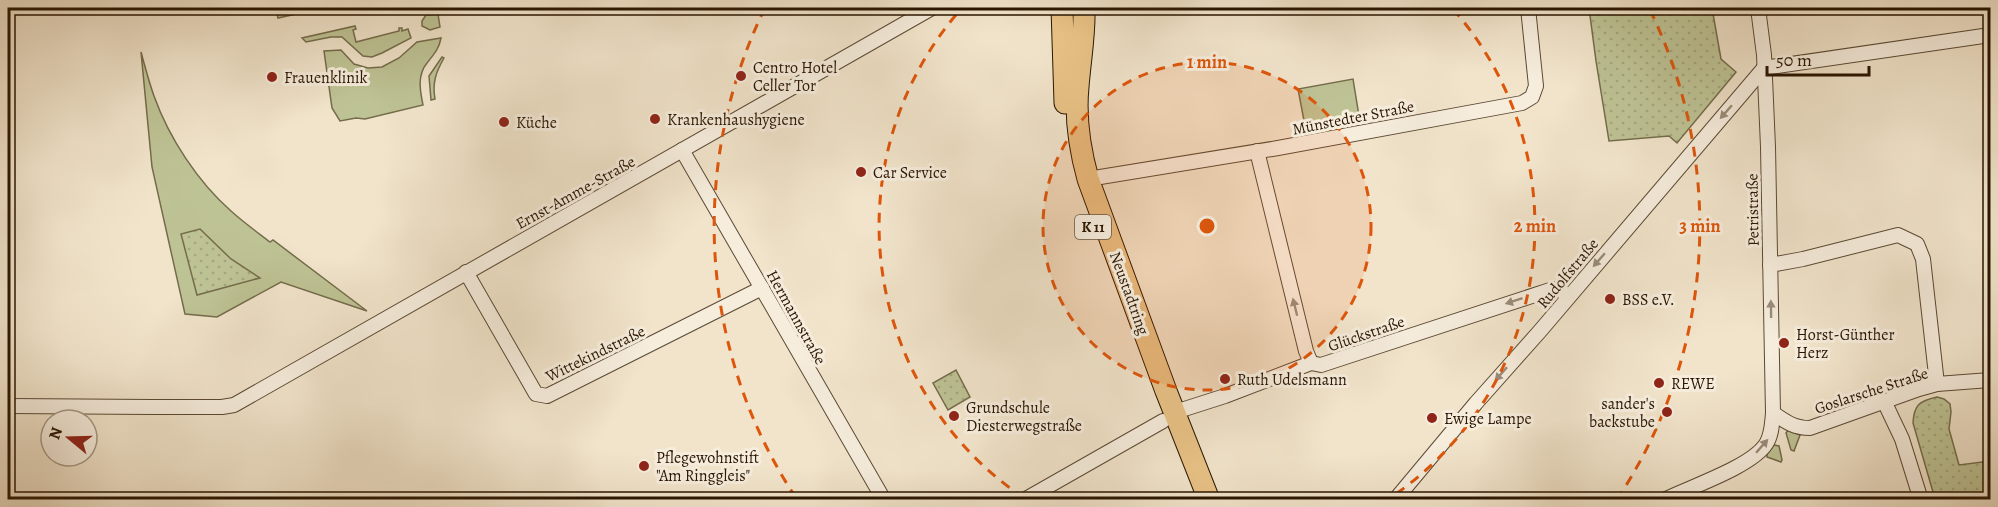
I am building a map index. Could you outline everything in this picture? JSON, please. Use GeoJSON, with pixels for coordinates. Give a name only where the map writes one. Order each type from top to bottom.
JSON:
{"type":"FeatureCollection","features":[{"type":"Feature","properties":{"kind":"main road","name":"Neustadtring"},"geometry":{"type":"LineString","coordinates":[[1062,8],[1067,142],[1073,170],[1169,416],[1209,500]]}},
{"type":"Feature","properties":{"kind":"main road","name":"Neustadtring"},"geometry":{"type":"LineString","coordinates":[[1084,8],[1078,88],[1078,114],[1083,158],[1088,179],[1196,500]]}},
{"type":"Feature","properties":{"kind":"street","name":"Ernst-Amme-Straße"},"geometry":{"type":"LineString","coordinates":[[8,406],[222,407],[234,405],[932,8]]}},
{"type":"Feature","properties":{"kind":"street","name":"Münstedter Straße"},"geometry":{"type":"LineString","coordinates":[[1088,179],[1257,152],[1522,102],[1532,98],[1536,86],[1528,8]]}},
{"type":"Feature","properties":{"kind":"street","name":"Petristraße"},"geometry":{"type":"LineString","coordinates":[[1758,8],[1764,68],[1773,413]]}},
{"type":"Feature","properties":{"kind":"street"},"geometry":{"type":"LineString","coordinates":[[1764,68],[1990,35]]}},
{"type":"Feature","properties":{"kind":"street","name":"Rudolfstraße"},"geometry":{"type":"LineString","coordinates":[[1395,500],[1764,68]]}},
{"type":"Feature","properties":{"kind":"street","name":"Hermannstraße"},"geometry":{"type":"LineString","coordinates":[[682,150],[884,500]]}},
{"type":"Feature","properties":{"kind":"street"},"geometry":{"type":"LineString","coordinates":[[1257,152],[1306,351],[1311,363]]}},
{"type":"Feature","properties":{"kind":"street"},"geometry":{"type":"LineString","coordinates":[[1770,265],[1898,236],[1917,243],[1923,259],[1937,384]]}},
{"type":"Feature","properties":{"kind":"street","name":"Wittekindstraße"},"geometry":{"type":"LineString","coordinates":[[466,272],[536,394],[540,396],[547,396],[762,288]]}},
{"type":"Feature","properties":{"kind":"street","name":"Glückstraße"},"geometry":{"type":"LineString","coordinates":[[1024,500],[1169,416],[1311,363],[1321,365],[1550,290],[1557,289],[1569,295]]}},
{"type":"Feature","properties":{"kind":"street","name":"Goslarsche Straße"},"geometry":{"type":"LineString","coordinates":[[1773,413],[1790,425],[1810,428],[1937,384],[1990,380]]}},
{"type":"Feature","properties":{"kind":"street"},"geometry":{"type":"LineString","coordinates":[[1884,401],[1902,439],[1921,500]]}},
{"type":"Feature","properties":{"kind":"street"},"geometry":{"type":"LineString","coordinates":[[1664,500],[1733,469],[1749,459],[1765,446],[1771,434],[1773,413]]}},
{"type":"Feature","properties":{"kind":"green space"},"geometry":{"type":"Polygon","coordinates":[[[265,8],[323,8],[278,18],[276,10],[265,12],[265,8]]]}},
{"type":"Feature","properties":{"kind":"green space"},"geometry":{"type":"Polygon","coordinates":[[[1589,8],[1712,8],[1721,59],[1736,72],[1677,143],[1669,136],[1609,141],[1589,8]]]}},
{"type":"Feature","properties":{"kind":"green space"},"geometry":{"type":"Polygon","coordinates":[[[438,14],[440,27],[430,30],[422,26],[426,15],[438,14]]]}},
{"type":"Feature","properties":{"kind":"green space"},"geometry":{"type":"Polygon","coordinates":[[[355,26],[356,29],[353,30],[356,42],[399,31],[399,28],[402,28],[402,31],[408,29],[411,38],[372,57],[363,56],[342,37],[306,42],[302,38],[355,26]]]}},
{"type":"Feature","properties":{"kind":"green space"},"geometry":{"type":"Polygon","coordinates":[[[441,38],[438,48],[422,73],[420,89],[423,105],[365,119],[340,121],[332,108],[324,51],[341,50],[354,64],[368,68],[382,67],[399,58],[417,42],[441,38]]]}},
{"type":"Feature","properties":{"kind":"green space"},"geometry":{"type":"Polygon","coordinates":[[[141,52],[160,112],[176,143],[207,187],[250,227],[270,242],[273,240],[367,311],[281,282],[217,317],[185,314],[152,167],[141,52]]]}},
{"type":"Feature","properties":{"kind":"green space"},"geometry":{"type":"Polygon","coordinates":[[[442,57],[444,58],[434,83],[435,99],[431,100],[429,76],[442,57]]]}},
{"type":"Feature","properties":{"kind":"green space"},"geometry":{"type":"Polygon","coordinates":[[[1353,79],[1359,116],[1305,126],[1298,89],[1353,79]]]}},
{"type":"Feature","properties":{"kind":"green space"},"geometry":{"type":"Polygon","coordinates":[[[200,229],[231,259],[260,278],[197,295],[181,234],[200,229]]]}},
{"type":"Feature","properties":{"kind":"green space"},"geometry":{"type":"Polygon","coordinates":[[[956,370],[970,397],[948,410],[933,383],[956,370]]]}},
{"type":"Feature","properties":{"kind":"green space"},"geometry":{"type":"Polygon","coordinates":[[[1937,397],[1950,404],[1949,429],[1959,465],[1990,461],[1990,499],[1935,499],[1913,423],[1916,408],[1926,400],[1937,397]]]}},
{"type":"Feature","properties":{"kind":"green space"},"geometry":{"type":"Polygon","coordinates":[[[1789,429],[1800,435],[1794,451],[1791,450],[1786,433],[1789,429]]]}},
{"type":"Feature","properties":{"kind":"green space"},"geometry":{"type":"Polygon","coordinates":[[[1774,445],[1779,446],[1781,462],[1767,457],[1774,445]]]}},
{"type":"Feature","properties":{"kind":"place","name":"Centro Hotel Celler Tor"},"geometry":{"type":"Point","coordinates":[741,76]}},
{"type":"Feature","properties":{"kind":"place","name":"Frauenklinik"},"geometry":{"type":"Point","coordinates":[272,77]}},
{"type":"Feature","properties":{"kind":"place","name":"Krankenhaushygiene"},"geometry":{"type":"Point","coordinates":[655,119]}},
{"type":"Feature","properties":{"kind":"place","name":"Küche"},"geometry":{"type":"Point","coordinates":[504,122]}},
{"type":"Feature","properties":{"kind":"place","name":"Car Service"},"geometry":{"type":"Point","coordinates":[861,172]}},
{"type":"Feature","properties":{"kind":"place","name":"BSS e.V."},"geometry":{"type":"Point","coordinates":[1610,299]}},
{"type":"Feature","properties":{"kind":"place","name":"Horst-Günther Herz"},"geometry":{"type":"Point","coordinates":[1784,343]}},
{"type":"Feature","properties":{"kind":"place","name":"Ruth Udelsmann"},"geometry":{"type":"Point","coordinates":[1225,379]}},
{"type":"Feature","properties":{"kind":"place","name":"REWE"},"geometry":{"type":"Point","coordinates":[1659,383]}},
{"type":"Feature","properties":{"kind":"place","name":"sander's backstube"},"geometry":{"type":"Point","coordinates":[1667,412]}},
{"type":"Feature","properties":{"kind":"place","name":"Grundschule Diesterwegstraße"},"geometry":{"type":"Point","coordinates":[954,416]}},
{"type":"Feature","properties":{"kind":"place","name":"Ewige Lampe"},"geometry":{"type":"Point","coordinates":[1432,418]}},
{"type":"Feature","properties":{"kind":"place","name":"Pflegewohnstift \"Am Ringgleis\""},"geometry":{"type":"Point","coordinates":[644,466]}}]}
